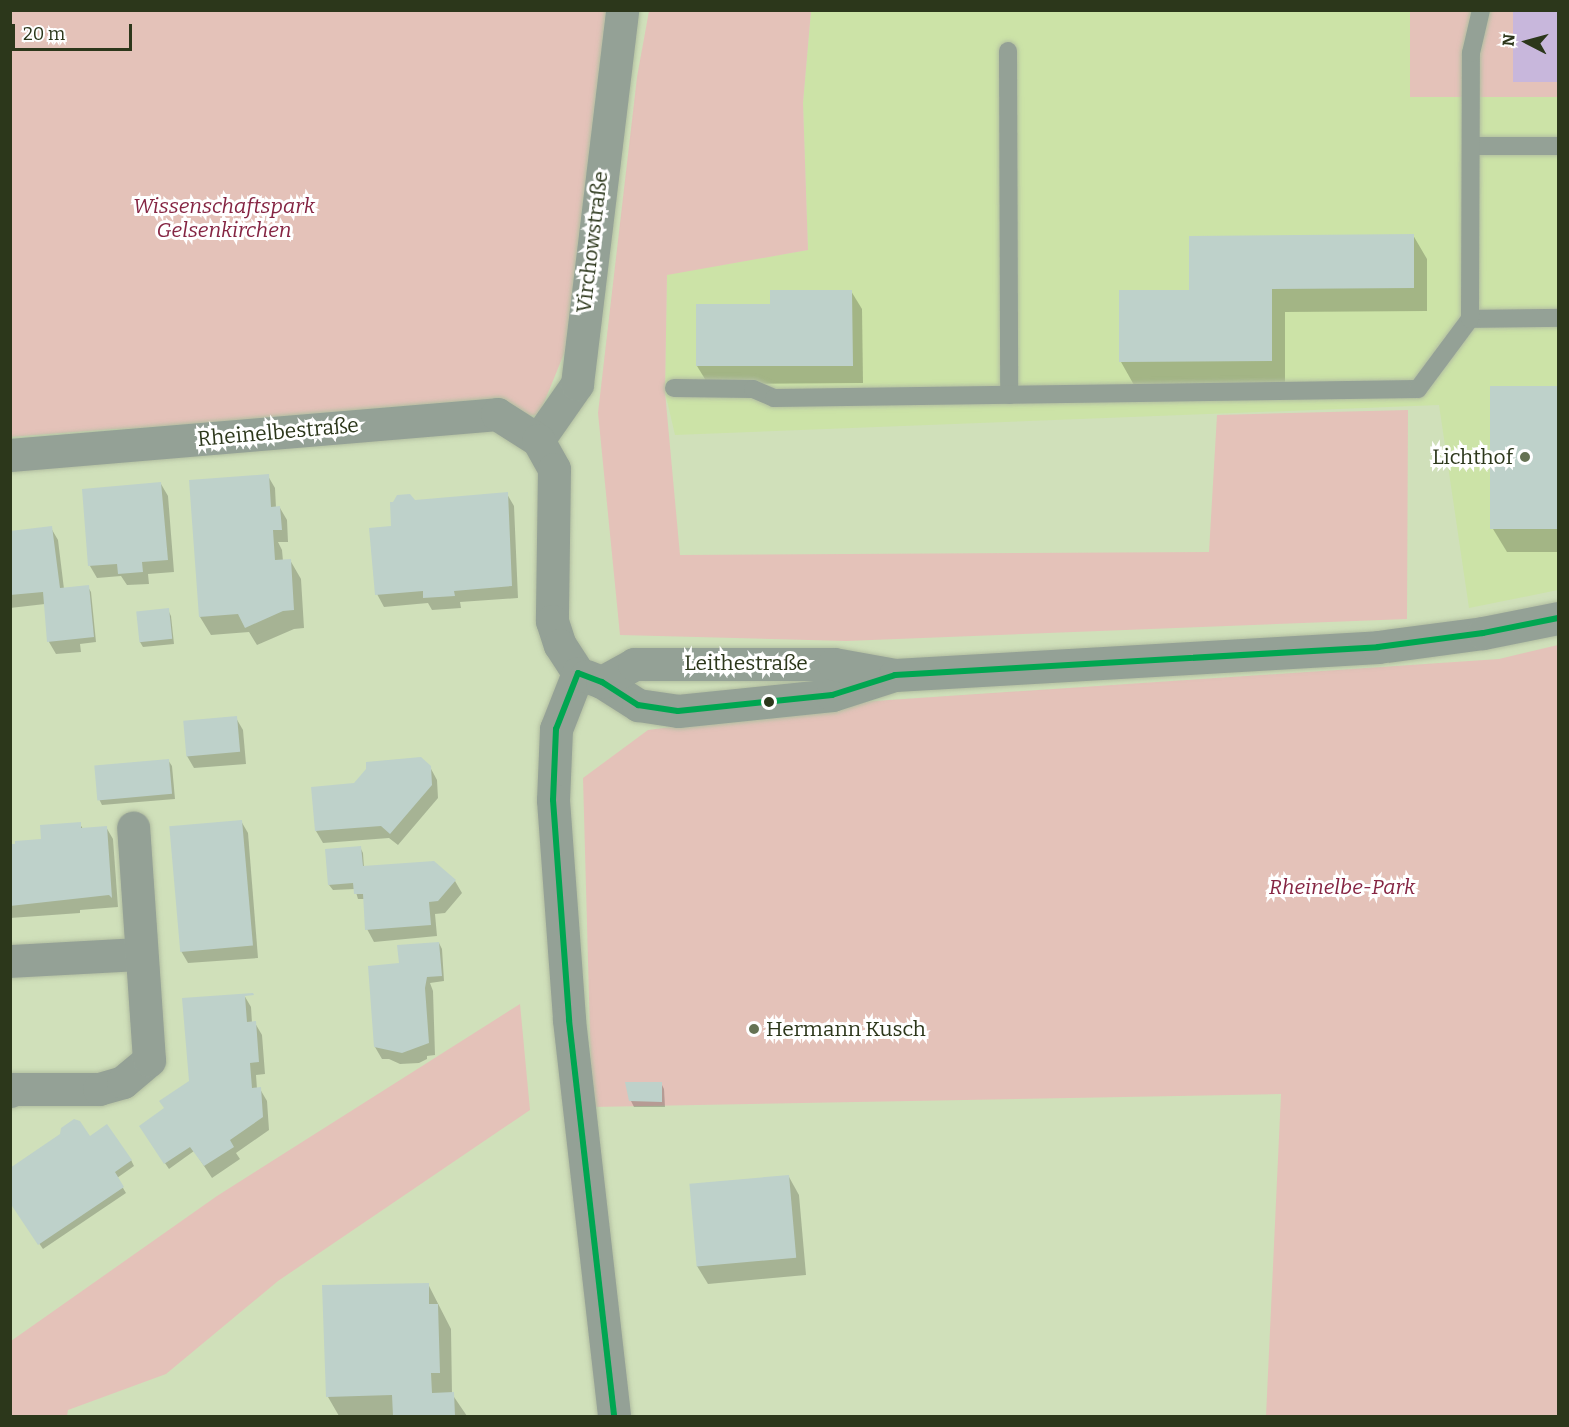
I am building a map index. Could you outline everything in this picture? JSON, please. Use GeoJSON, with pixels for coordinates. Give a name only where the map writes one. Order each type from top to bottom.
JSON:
{"type":"FeatureCollection","features":[{"type":"Feature","properties":{"kind":"street","name":"Virchowstraße"},"geometry":{"type":"LineString","coordinates":[[538,440],[577,384],[622,10]]}},
{"type":"Feature","properties":{"kind":"street","name":"Rheinelbestraße"},"geometry":{"type":"LineString","coordinates":[[10,456],[497,414],[538,440]]}},
{"type":"Feature","properties":{"kind":"street"},"geometry":{"type":"LineString","coordinates":[[538,440],[554,469],[552,621],[560,645],[590,677],[556,729],[553,800],[570,1020],[614,1416]]}},
{"type":"Feature","properties":{"kind":"street","name":"Leithestraße"},"geometry":{"type":"LineString","coordinates":[[590,677],[634,664],[834,664],[895,675],[1378,647],[1483,633],[1558,618]]}},
{"type":"Feature","properties":{"kind":"street","name":"Leithestraße"},"geometry":{"type":"LineString","coordinates":[[590,677],[638,705],[678,711],[832,695],[895,675]]}},
{"type":"Feature","properties":{"kind":"street"},"geometry":{"type":"LineString","coordinates":[[12,1088],[99,1089],[123,1082],[149,1060],[133,828]]}},
{"type":"Feature","properties":{"kind":"street"},"geometry":{"type":"LineString","coordinates":[[10,961],[141,954]]}},
{"type":"Feature","properties":{"kind":"lane"},"geometry":{"type":"LineString","coordinates":[[674,388],[753,389],[774,398],[1418,389],[1470,320],[1471,53],[1481,10]]}},
{"type":"Feature","properties":{"kind":"lane"},"geometry":{"type":"LineString","coordinates":[[1008,51],[1009,395]]}},
{"type":"Feature","properties":{"kind":"lane"},"geometry":{"type":"LineString","coordinates":[[1471,146],[1558,146]]}},
{"type":"Feature","properties":{"kind":"lane"},"geometry":{"type":"LineString","coordinates":[[1470,320],[1558,318]]}},
{"type":"Feature","properties":{"kind":"shaded area"},"geometry":{"type":"Polygon","coordinates":[[[811,11],[1412,11],[1410,97],[1558,96],[1558,590],[1469,608],[1439,405],[675,435],[665,392],[667,274],[808,250],[803,103],[811,11]]]}},
{"type":"Feature","properties":{"kind":"shaded area"},"geometry":{"type":"Polygon","coordinates":[[[1513,11],[1558,11],[1558,82],[1513,82],[1513,11]]]}},
{"type":"Feature","properties":{"kind":"green space","name":"Wissenschaftspark Gelsenkirchen"},"geometry":{"type":"Polygon","coordinates":[[[11,11],[613,11],[581,312],[539,415],[113,429],[11,437],[11,11]]]}},
{"type":"Feature","properties":{"kind":"green space"},"geometry":{"type":"Polygon","coordinates":[[[649,11],[811,11],[803,103],[808,250],[667,275],[665,392],[680,555],[1209,552],[1217,415],[1408,410],[1407,619],[846,641],[620,635],[598,413],[637,77],[649,11]]]}},
{"type":"Feature","properties":{"kind":"green space"},"geometry":{"type":"Polygon","coordinates":[[[1410,11],[1558,11],[1558,97],[1410,97],[1410,11]]]}},
{"type":"Feature","properties":{"kind":"green space","name":"Rheinelbe-Park"},"geometry":{"type":"Polygon","coordinates":[[[1558,645],[1558,1416],[1266,1416],[1281,1094],[592,1107],[583,778],[648,730],[874,701],[1499,659],[1558,645]]]}},
{"type":"Feature","properties":{"kind":"green space"},"geometry":{"type":"Polygon","coordinates":[[[520,1004],[530,1110],[278,1281],[166,1374],[68,1410],[67,1416],[11,1416],[11,1341],[217,1196],[520,1004]]]}},
{"type":"Feature","properties":{"kind":"building"},"geometry":{"type":"Polygon","coordinates":[[[1414,234],[1414,288],[1272,289],[1272,361],[1119,362],[1119,290],[1189,290],[1189,236],[1414,234]]]}},
{"type":"Feature","properties":{"kind":"building"},"geometry":{"type":"Polygon","coordinates":[[[770,290],[852,290],[853,366],[696,366],[696,304],[770,304],[770,290]]]}},
{"type":"Feature","properties":{"kind":"building","name":"Lichthof"},"geometry":{"type":"Polygon","coordinates":[[[1490,386],[1558,386],[1558,529],[1490,529],[1490,386]]]}},
{"type":"Feature","properties":{"kind":"building"},"geometry":{"type":"Polygon","coordinates":[[[269,474],[271,507],[280,506],[282,530],[273,530],[275,560],[291,559],[294,610],[283,611],[245,628],[238,614],[199,617],[189,480],[269,474]]]}},
{"type":"Feature","properties":{"kind":"building"},"geometry":{"type":"Polygon","coordinates":[[[161,482],[168,560],[142,562],[143,572],[118,574],[117,564],[88,566],[82,489],[161,482]]]}},
{"type":"Feature","properties":{"kind":"building"},"geometry":{"type":"Polygon","coordinates":[[[508,492],[512,586],[454,591],[455,596],[423,598],[423,591],[375,595],[369,528],[391,526],[390,502],[393,502],[397,495],[410,494],[415,500],[508,492]]]}},
{"type":"Feature","properties":{"kind":"building"},"geometry":{"type":"Polygon","coordinates":[[[52,526],[60,588],[89,585],[94,637],[47,642],[43,592],[10,595],[10,531],[52,526]]]}},
{"type":"Feature","properties":{"kind":"building"},"geometry":{"type":"Polygon","coordinates":[[[169,608],[172,639],[139,642],[136,611],[169,608]]]}},
{"type":"Feature","properties":{"kind":"building"},"geometry":{"type":"Polygon","coordinates":[[[237,716],[240,752],[186,757],[183,721],[237,716]]]}},
{"type":"Feature","properties":{"kind":"building"},"geometry":{"type":"Polygon","coordinates":[[[421,757],[431,766],[432,785],[390,834],[381,826],[315,831],[311,787],[354,783],[366,769],[366,762],[421,757]]]}},
{"type":"Feature","properties":{"kind":"building"},"geometry":{"type":"Polygon","coordinates":[[[169,759],[172,794],[97,800],[94,766],[169,759]]]}},
{"type":"Feature","properties":{"kind":"building"},"geometry":{"type":"Polygon","coordinates":[[[242,820],[253,946],[180,952],[169,826],[242,820]]]}},
{"type":"Feature","properties":{"kind":"building"},"geometry":{"type":"Polygon","coordinates":[[[81,822],[81,828],[107,826],[112,898],[109,895],[10,906],[10,844],[15,844],[15,841],[41,839],[40,825],[81,822]]]}},
{"type":"Feature","properties":{"kind":"building"},"geometry":{"type":"Polygon","coordinates":[[[361,846],[363,866],[434,861],[456,880],[438,901],[429,902],[431,925],[365,930],[363,894],[354,894],[353,883],[328,885],[325,849],[361,846]]]}},
{"type":"Feature","properties":{"kind":"building"},"geometry":{"type":"Polygon","coordinates":[[[439,942],[442,976],[427,977],[425,988],[429,1043],[402,1053],[374,1047],[368,966],[399,963],[397,945],[439,942]]]}},
{"type":"Feature","properties":{"kind":"building"},"geometry":{"type":"Polygon","coordinates":[[[253,993],[254,995],[245,996],[247,1022],[256,1021],[259,1062],[250,1063],[252,1088],[261,1087],[263,1117],[230,1140],[234,1147],[204,1166],[190,1147],[164,1164],[139,1126],[164,1108],[159,1101],[189,1081],[182,998],[253,993]]]}},
{"type":"Feature","properties":{"kind":"building"},"geometry":{"type":"Polygon","coordinates":[[[625,1082],[662,1082],[662,1102],[629,1101],[625,1082]]]}},
{"type":"Feature","properties":{"kind":"building"},"geometry":{"type":"Polygon","coordinates":[[[74,1119],[80,1121],[90,1136],[107,1124],[132,1160],[115,1172],[124,1187],[38,1245],[10,1203],[10,1168],[60,1134],[61,1128],[74,1119]]]}},
{"type":"Feature","properties":{"kind":"building"},"geometry":{"type":"Polygon","coordinates":[[[789,1175],[796,1258],[697,1266],[689,1184],[789,1175]]]}},
{"type":"Feature","properties":{"kind":"building"},"geometry":{"type":"Polygon","coordinates":[[[429,1283],[429,1304],[438,1304],[440,1373],[431,1373],[432,1393],[454,1392],[455,1416],[393,1416],[392,1395],[326,1397],[322,1285],[429,1283]]]}},
{"type":"Feature","properties":{"kind":"transit line"},"geometry":{"type":"LineString","coordinates":[[578,673],[602,682],[638,705],[678,711],[832,695],[895,675],[1378,647],[1483,633],[1558,618]]}},
{"type":"Feature","properties":{"kind":"transit line"},"geometry":{"type":"LineString","coordinates":[[578,673],[556,729],[553,800],[569,1020],[614,1416]]}},
{"type":"Feature","properties":{"kind":"place","name":"Lichthof"},"geometry":{"type":"Point","coordinates":[1525,457]}},
{"type":"Feature","properties":{"kind":"place","name":"Hermann Kusch"},"geometry":{"type":"Point","coordinates":[754,1029]}}]}
